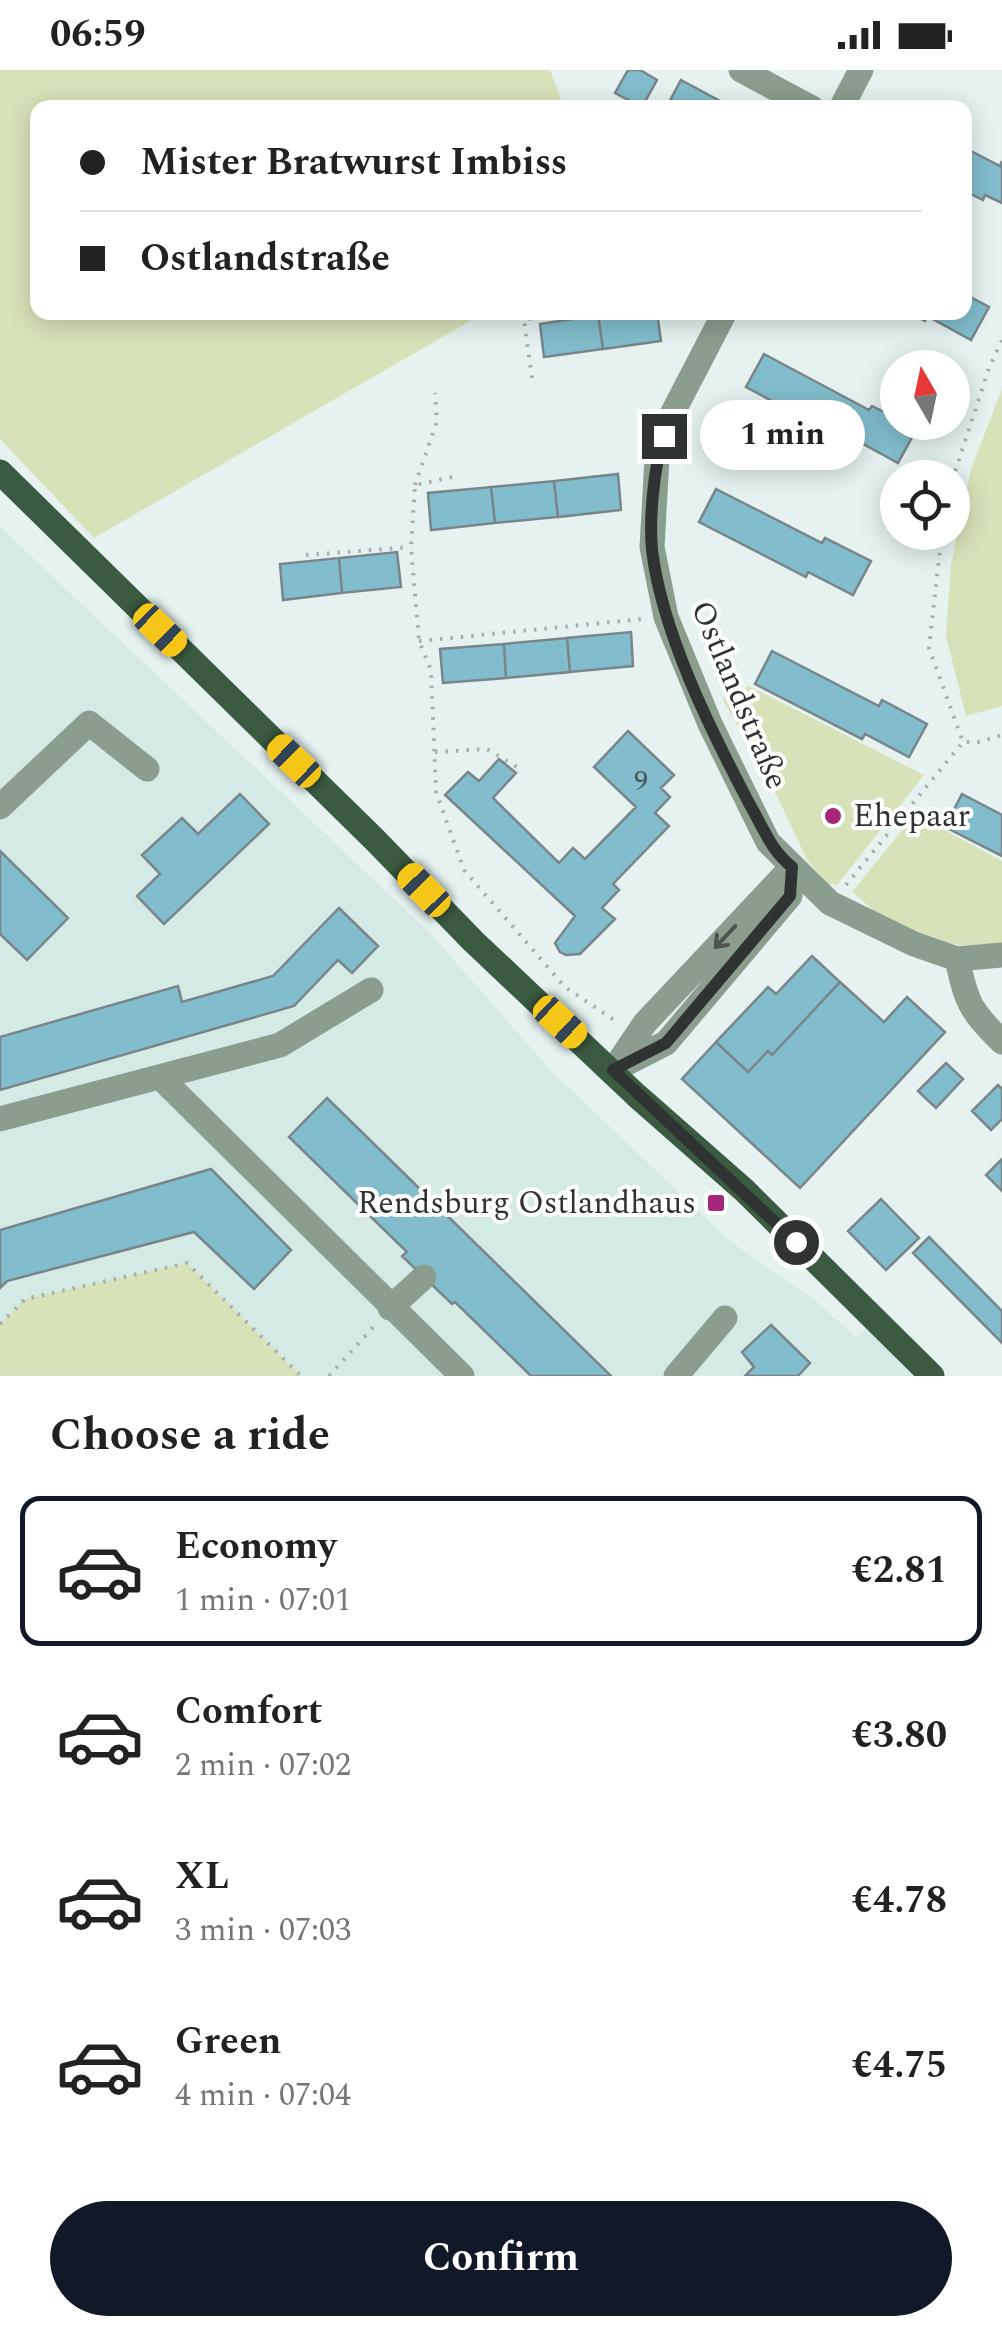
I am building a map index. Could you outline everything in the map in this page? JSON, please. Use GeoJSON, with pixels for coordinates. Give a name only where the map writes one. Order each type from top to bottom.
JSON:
{"type":"FeatureCollection","features":[{"type":"Feature","properties":{"kind":"main road"},"geometry":{"type":"LineString","coordinates":[[0,472],[473,941],[744,1190],[932,1376]]}},
{"type":"Feature","properties":{"kind":"street"},"geometry":{"type":"LineString","coordinates":[[741,70],[797,100]]}},
{"type":"Feature","properties":{"kind":"street"},"geometry":{"type":"LineString","coordinates":[[845,100],[861,70]]}},
{"type":"Feature","properties":{"kind":"street","name":"Ostlandstraße"},"geometry":{"type":"LineString","coordinates":[[721,320],[671,416],[657,458],[652,547],[666,617],[710,724],[768,842],[830,902],[914,944],[957,958]]}},
{"type":"Feature","properties":{"kind":"street"},"geometry":{"type":"LineString","coordinates":[[0,806],[89,723],[147,769]]}},
{"type":"Feature","properties":{"kind":"street"},"geometry":{"type":"LineString","coordinates":[[613,1070],[644,1023],[792,867]]}},
{"type":"Feature","properties":{"kind":"street"},"geometry":{"type":"LineString","coordinates":[[1002,955],[957,958],[974,1013],[1002,1042]]}},
{"type":"Feature","properties":{"kind":"street"},"geometry":{"type":"LineString","coordinates":[[0,1119],[280,1044],[371,990]]}},
{"type":"Feature","properties":{"kind":"street"},"geometry":{"type":"LineString","coordinates":[[160,1077],[462,1376]]}},
{"type":"Feature","properties":{"kind":"street"},"geometry":{"type":"LineString","coordinates":[[390,1308],[424,1277]]}},
{"type":"Feature","properties":{"kind":"street"},"geometry":{"type":"LineString","coordinates":[[676,1376],[725,1318]]}},
{"type":"Feature","properties":{"kind":"path"},"geometry":{"type":"LineString","coordinates":[[524,320],[532,378]]}},
{"type":"Feature","properties":{"kind":"path"},"geometry":{"type":"LineString","coordinates":[[960,460],[1002,340]]}},
{"type":"Feature","properties":{"kind":"path"},"geometry":{"type":"LineString","coordinates":[[436,393],[437,421],[415,485],[411,547],[419,641],[431,670],[436,792],[464,870],[565,987],[617,1022]]}},
{"type":"Feature","properties":{"kind":"path"},"geometry":{"type":"LineString","coordinates":[[415,485],[452,478]]}},
{"type":"Feature","properties":{"kind":"path"},"geometry":{"type":"LineString","coordinates":[[306,555],[411,547]]}},
{"type":"Feature","properties":{"kind":"path"},"geometry":{"type":"LineString","coordinates":[[940,550],[929,648],[963,742]]}},
{"type":"Feature","properties":{"kind":"path"},"geometry":{"type":"LineString","coordinates":[[419,641],[652,618]]}},
{"type":"Feature","properties":{"kind":"path"},"geometry":{"type":"LineString","coordinates":[[963,742],[1002,735]]}},
{"type":"Feature","properties":{"kind":"path"},"geometry":{"type":"LineString","coordinates":[[844,888],[963,742]]}},
{"type":"Feature","properties":{"kind":"path"},"geometry":{"type":"LineString","coordinates":[[435,752],[488,749],[520,769]]}},
{"type":"Feature","properties":{"kind":"path"},"geometry":{"type":"LineString","coordinates":[[0,1324],[25,1298],[187,1263],[301,1376]]}},
{"type":"Feature","properties":{"kind":"path"},"geometry":{"type":"LineString","coordinates":[[329,1376],[390,1308]]}},
{"type":"Feature","properties":{"kind":"shaded area"},"geometry":{"type":"Polygon","coordinates":[[[0,527],[430,933],[552,1072],[731,1242],[817,1302],[857,1338],[874,1319],[932,1376],[0,1376],[0,527]]]}},
{"type":"Feature","properties":{"kind":"green space"},"geometry":{"type":"Polygon","coordinates":[[[0,70],[550,70],[561,100],[30,100],[30,320],[472,320],[94,538],[0,439],[0,70]]]}},
{"type":"Feature","properties":{"kind":"green space"},"geometry":{"type":"Polygon","coordinates":[[[1002,389],[1002,706],[966,716],[946,636],[954,550],[970,550],[971,469],[1002,389]]]}},
{"type":"Feature","properties":{"kind":"green space"},"geometry":{"type":"Polygon","coordinates":[[[749,686],[924,775],[837,885],[828,884],[807,860],[778,798],[723,700],[749,686]]]}},
{"type":"Feature","properties":{"kind":"green space"},"geometry":{"type":"Polygon","coordinates":[[[915,814],[1002,861],[1002,943],[960,945],[929,938],[884,918],[852,892],[915,814]]]}},
{"type":"Feature","properties":{"kind":"green space"},"geometry":{"type":"Polygon","coordinates":[[[187,1263],[301,1376],[0,1376],[0,1324],[25,1299],[187,1263]]]}},
{"type":"Feature","properties":{"kind":"building"},"geometry":{"type":"Polygon","coordinates":[[[628,70],[640,70],[657,80],[646,100],[628,100],[615,93],[628,70]]]}},
{"type":"Feature","properties":{"kind":"building"},"geometry":{"type":"Polygon","coordinates":[[[681,80],[718,100],[670,100],[681,80]]]}},
{"type":"Feature","properties":{"kind":"building"},"geometry":{"type":"Polygon","coordinates":[[[972,152],[1000,166],[1002,161],[1002,203],[985,195],[983,200],[972,194],[972,152]]]}},
{"type":"Feature","properties":{"kind":"building"},"geometry":{"type":"Polygon","coordinates":[[[972,298],[989,307],[971,340],[934,320],[972,320],[972,298]]]}},
{"type":"Feature","properties":{"kind":"building"},"geometry":{"type":"Polygon","coordinates":[[[599,320],[658,320],[661,341],[603,349],[599,320]]]}},
{"type":"Feature","properties":{"kind":"building"},"geometry":{"type":"Polygon","coordinates":[[[599,320],[603,349],[544,357],[540,324],[599,320]]]}},
{"type":"Feature","properties":{"kind":"building"},"geometry":{"type":"Polygon","coordinates":[[[764,354],[869,410],[872,406],[880,410],[880,440],[911,440],[900,460],[892,460],[854,439],[852,444],[746,387],[764,354]]]}},
{"type":"Feature","properties":{"kind":"building"},"geometry":{"type":"Polygon","coordinates":[[[618,474],[621,510],[558,517],[554,481],[618,474]]]}},
{"type":"Feature","properties":{"kind":"building"},"geometry":{"type":"Polygon","coordinates":[[[554,481],[558,517],[495,523],[491,487],[554,481]]]}},
{"type":"Feature","properties":{"kind":"building"},"geometry":{"type":"Polygon","coordinates":[[[491,487],[495,523],[431,530],[428,493],[491,487]]]}},
{"type":"Feature","properties":{"kind":"building"},"geometry":{"type":"Polygon","coordinates":[[[716,489],[822,543],[825,538],[871,561],[853,595],[808,572],[806,577],[699,522],[716,489]]]}},
{"type":"Feature","properties":{"kind":"building"},"geometry":{"type":"Polygon","coordinates":[[[397,552],[401,587],[342,593],[339,558],[397,552]]]}},
{"type":"Feature","properties":{"kind":"building"},"geometry":{"type":"Polygon","coordinates":[[[339,558],[342,593],[283,600],[280,564],[339,558]]]}},
{"type":"Feature","properties":{"kind":"building"},"geometry":{"type":"Polygon","coordinates":[[[631,632],[633,666],[570,672],[567,638],[631,632]]]}},
{"type":"Feature","properties":{"kind":"building"},"geometry":{"type":"Polygon","coordinates":[[[567,638],[570,672],[506,678],[504,644],[567,638]]]}},
{"type":"Feature","properties":{"kind":"building"},"geometry":{"type":"Polygon","coordinates":[[[504,644],[506,678],[443,683],[440,649],[504,644]]]}},
{"type":"Feature","properties":{"kind":"building"},"geometry":{"type":"Polygon","coordinates":[[[772,651],[879,706],[882,700],[927,724],[909,757],[865,734],[862,739],[755,684],[772,651]]]}},
{"type":"Feature","properties":{"kind":"building"},"geometry":{"type":"Polygon","coordinates":[[[628,731],[674,775],[661,788],[670,797],[655,813],[669,826],[613,884],[619,890],[602,908],[615,919],[580,954],[566,955],[555,943],[575,916],[445,795],[468,772],[479,781],[499,759],[516,773],[493,798],[559,863],[573,848],[585,859],[636,807],[594,767],[628,731]]]}},
{"type":"Feature","properties":{"kind":"building"},"geometry":{"type":"Polygon","coordinates":[[[240,794],[269,824],[164,924],[137,896],[160,874],[142,855],[182,818],[198,834],[240,794]]]}},
{"type":"Feature","properties":{"kind":"building"},"geometry":{"type":"Polygon","coordinates":[[[962,794],[1002,815],[1002,856],[945,827],[962,794]]]}},
{"type":"Feature","properties":{"kind":"building"},"geometry":{"type":"Polygon","coordinates":[[[0,851],[68,918],[27,960],[0,934],[0,851]]]}},
{"type":"Feature","properties":{"kind":"building"},"geometry":{"type":"Polygon","coordinates":[[[339,908],[378,946],[352,973],[338,960],[294,1006],[0,1090],[0,1037],[178,986],[182,1002],[273,976],[339,908]]]}},
{"type":"Feature","properties":{"kind":"building"},"geometry":{"type":"Polygon","coordinates":[[[812,956],[840,982],[772,1055],[768,1051],[748,1072],[716,1042],[768,987],[776,994],[812,956]]]}},
{"type":"Feature","properties":{"kind":"building"},"geometry":{"type":"Polygon","coordinates":[[[840,982],[884,1022],[907,997],[945,1032],[800,1188],[682,1079],[716,1042],[748,1072],[768,1051],[772,1055],[840,982]]]}},
{"type":"Feature","properties":{"kind":"building"},"geometry":{"type":"Polygon","coordinates":[[[946,1063],[963,1079],[936,1108],[918,1091],[946,1063]]]}},
{"type":"Feature","properties":{"kind":"building"},"geometry":{"type":"Polygon","coordinates":[[[998,1085],[1002,1089],[1002,1119],[991,1130],[972,1111],[998,1085]]]}},
{"type":"Feature","properties":{"kind":"building"},"geometry":{"type":"Polygon","coordinates":[[[327,1098],[611,1376],[531,1376],[402,1256],[407,1252],[289,1137],[327,1098]]]}},
{"type":"Feature","properties":{"kind":"building"},"geometry":{"type":"Polygon","coordinates":[[[1002,1159],[1002,1191],[986,1175],[1002,1159]]]}},
{"type":"Feature","properties":{"kind":"building"},"geometry":{"type":"Polygon","coordinates":[[[211,1169],[291,1250],[254,1289],[194,1232],[7,1281],[0,1288],[0,1230],[211,1169]]]}},
{"type":"Feature","properties":{"kind":"building"},"geometry":{"type":"Polygon","coordinates":[[[881,1199],[919,1238],[886,1270],[848,1231],[881,1199]]]}},
{"type":"Feature","properties":{"kind":"building"},"geometry":{"type":"Polygon","coordinates":[[[929,1237],[1002,1311],[1002,1343],[913,1253],[929,1237]]]}},
{"type":"Feature","properties":{"kind":"building"},"geometry":{"type":"Polygon","coordinates":[[[771,1325],[810,1363],[798,1376],[745,1376],[754,1367],[742,1352],[771,1325]]]}},
{"type":"Feature","properties":{"kind":"place","name":"Ehepaar"},"geometry":{"type":"Point","coordinates":[833,816]}},
{"type":"Feature","properties":{"kind":"place","name":"Rendsburg Ostlandhaus"},"geometry":{"type":"Point","coordinates":[716,1203]}},
{"type":"Feature","properties":{"kind":"route"},"geometry":{"type":"LineString","coordinates":[[664,436],[657,458],[652,547],[666,617],[727,761],[768,842],[792,867],[790,896],[666,1043],[613,1070],[796,1242]]}}]}
